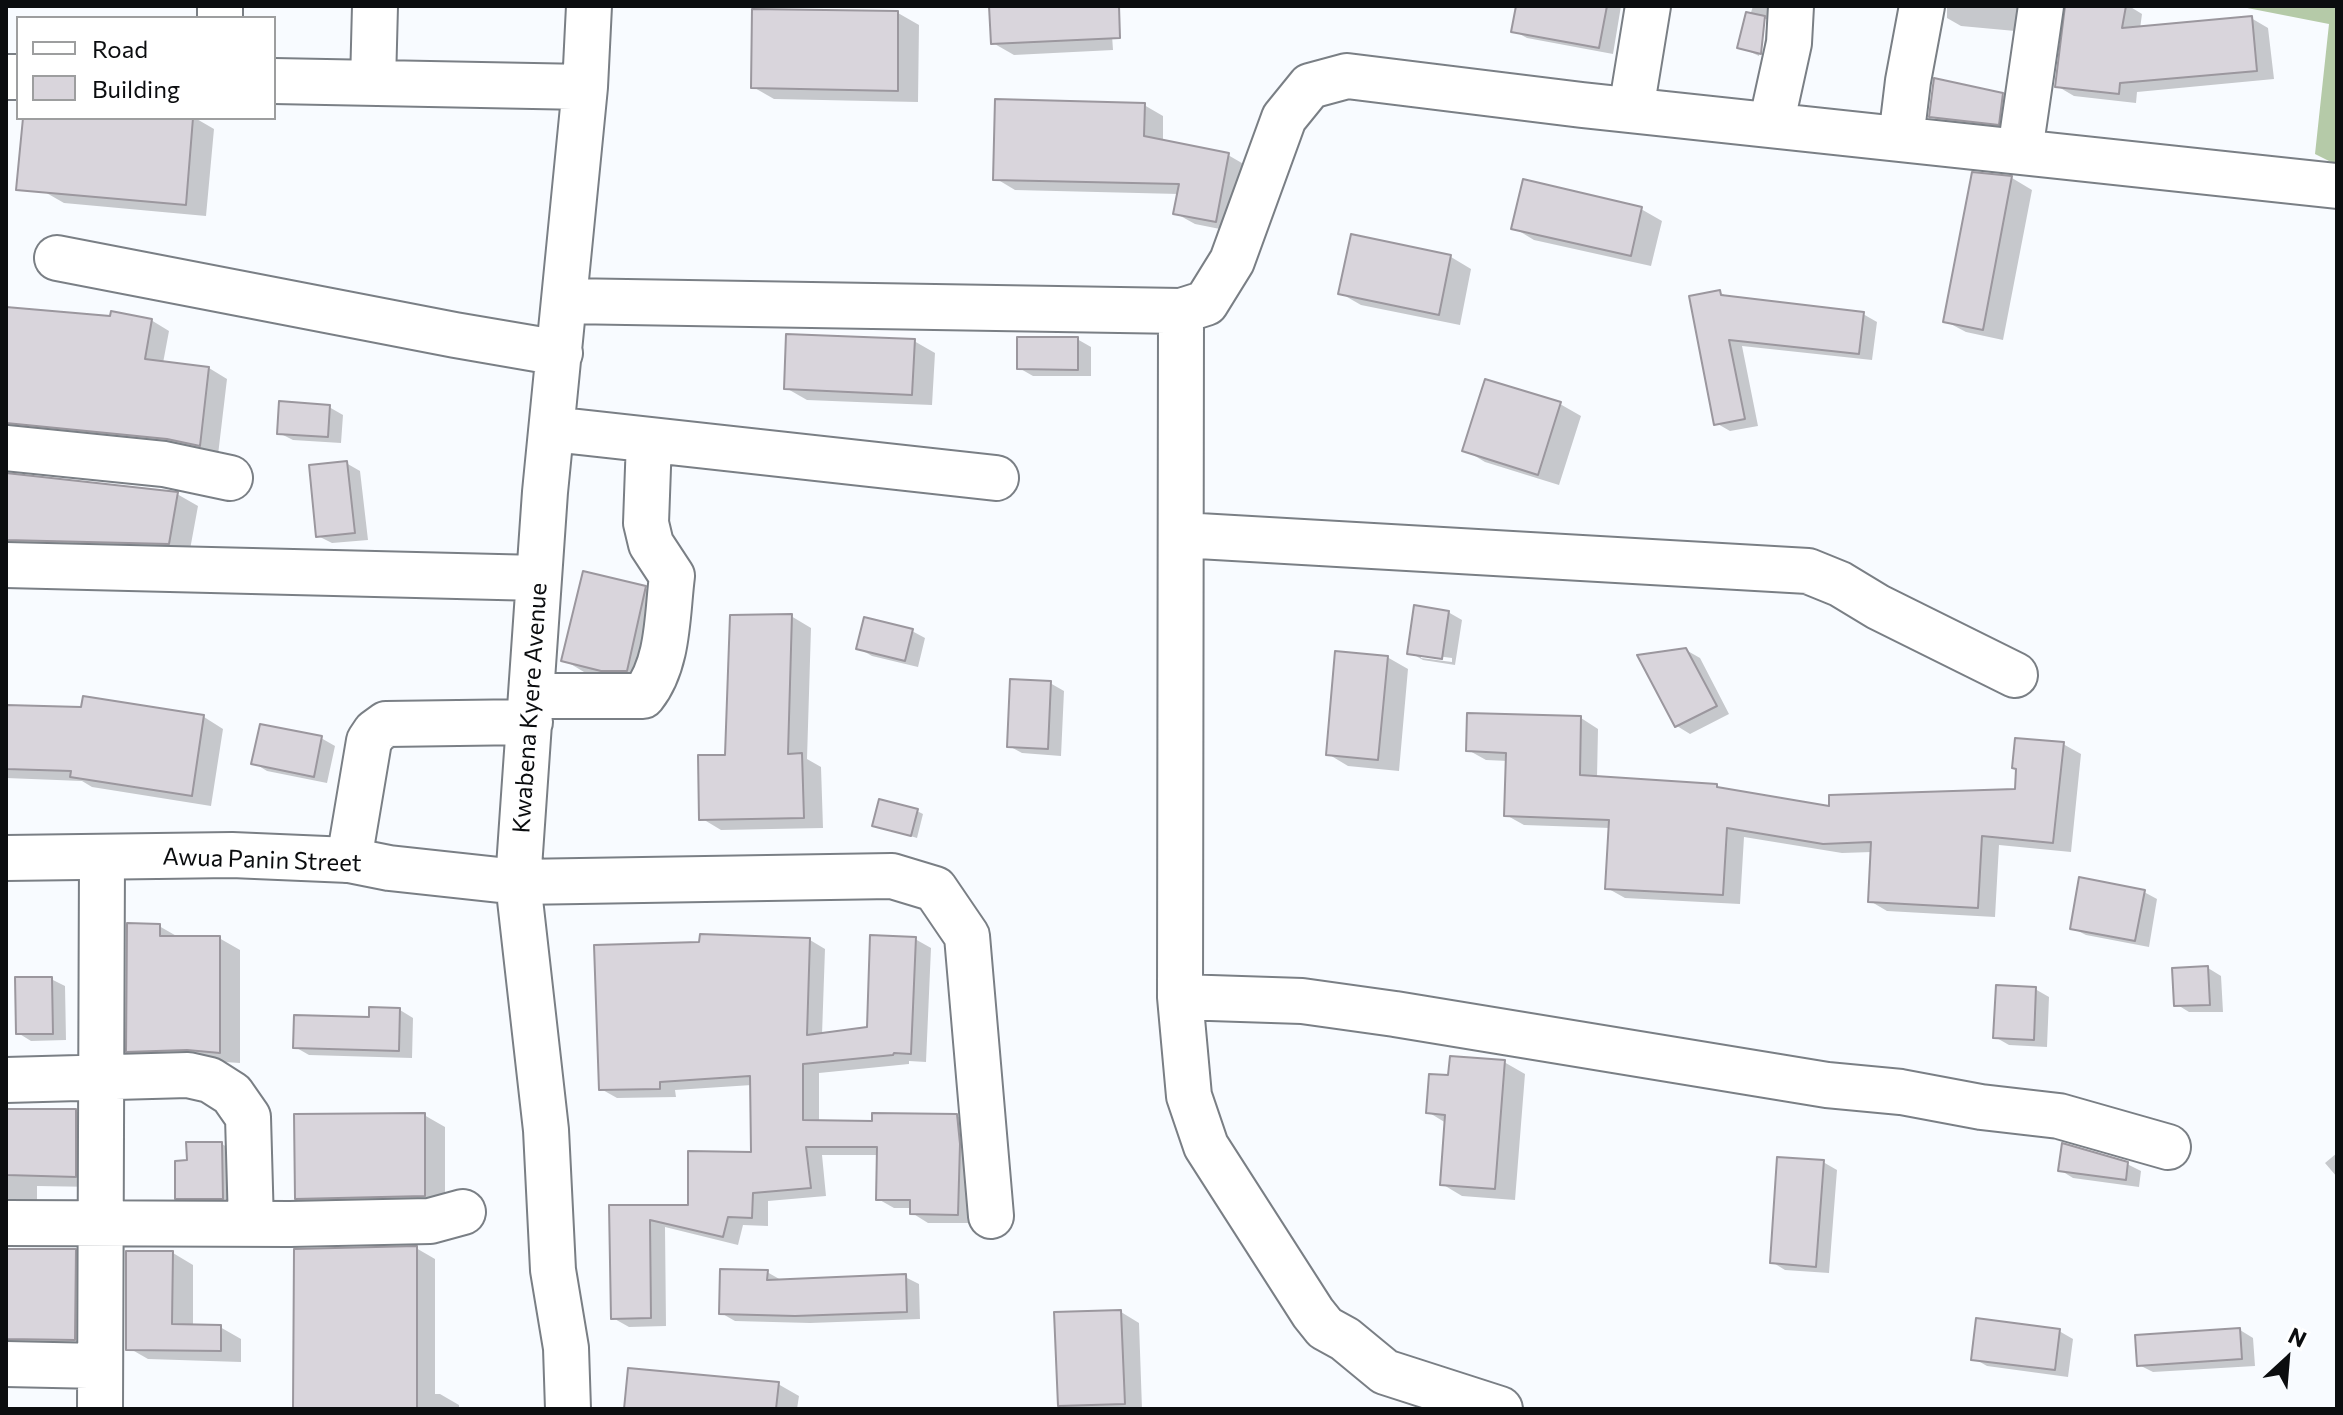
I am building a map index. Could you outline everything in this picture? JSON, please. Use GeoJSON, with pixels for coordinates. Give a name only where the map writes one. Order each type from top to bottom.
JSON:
{"type":"FeatureCollection","features":[{"type":"Feature","properties":{"kind":"street"},"geometry":{"type":"LineString","coordinates":[[373,83],[375,6]]}},
{"type":"Feature","properties":{"kind":"street"},"geometry":{"type":"LineString","coordinates":[[1631,110],[1648,6]]}},
{"type":"Feature","properties":{"kind":"street"},"geometry":{"type":"LineString","coordinates":[[1771,125],[1789,43],[1791,6]]}},
{"type":"Feature","properties":{"kind":"street"},"geometry":{"type":"LineString","coordinates":[[1901,139],[1922,6]]}},
{"type":"Feature","properties":{"kind":"street"},"geometry":{"type":"LineString","coordinates":[[2020,151],[2041,6]]}},
{"type":"Feature","properties":{"kind":"street","name":"Kwabena Kyere Avenue"},"geometry":{"type":"LineString","coordinates":[[568,1409],[566,1348],[553,1270],[546,1130],[518,882],[552,429],[585,87],[598,9]]}},
{"type":"Feature","properties":{"kind":"street"},"geometry":{"type":"LineString","coordinates":[[565,301],[1181,311],[1206,303],[1232,261],[1284,118],[1310,86],[1347,76],[1631,110],[2337,186]]}},
{"type":"Feature","properties":{"kind":"street"},"geometry":{"type":"LineString","coordinates":[[276,81],[585,87]]}},
{"type":"Feature","properties":{"kind":"street"},"geometry":{"type":"LineString","coordinates":[[57,258],[560,353]]}},
{"type":"Feature","properties":{"kind":"street"},"geometry":{"type":"LineString","coordinates":[[1181,311],[1180,997],[1189,1096],[1206,1146],[1325,1328],[1345,1339],[1385,1372],[1500,1409]]}},
{"type":"Feature","properties":{"kind":"street"},"geometry":{"type":"LineString","coordinates":[[552,429],[996,478]]}},
{"type":"Feature","properties":{"kind":"street"},"geometry":{"type":"LineString","coordinates":[[349,860],[369,741],[386,724],[643,696],[652,685],[662,658],[672,576],[651,544],[646,523],[649,440]]}},
{"type":"Feature","properties":{"kind":"street"},"geometry":{"type":"LineString","coordinates":[[6,448],[164,464],[230,478]]}},
{"type":"Feature","properties":{"kind":"street"},"geometry":{"type":"LineString","coordinates":[[1181,535],[1808,571],[1840,584],[1878,607],[2015,675]]}},
{"type":"Feature","properties":{"kind":"street"},"geometry":{"type":"LineString","coordinates":[[6,565],[539,578]]}},
{"type":"Feature","properties":{"kind":"street","name":"Awua Panin Street"},"geometry":{"type":"LineString","coordinates":[[6,858],[232,855],[349,860],[389,868],[518,882],[892,876],[935,889],[967,936],[991,1216]]}},
{"type":"Feature","properties":{"kind":"street"},"geometry":{"type":"LineString","coordinates":[[6,1364],[100,1388],[102,857]]}},
{"type":"Feature","properties":{"kind":"street"},"geometry":{"type":"LineString","coordinates":[[1180,997],[1302,1001],[1395,1014],[1827,1085],[1901,1092],[1981,1107],[2059,1116],[2168,1147]]}},
{"type":"Feature","properties":{"kind":"street"},"geometry":{"type":"LineString","coordinates":[[6,1080],[188,1075],[210,1080],[232,1094],[248,1117],[251,1224]]}},
{"type":"Feature","properties":{"kind":"street"},"geometry":{"type":"LineString","coordinates":[[6,1223],[430,1221],[463,1212]]}},
{"type":"Feature","properties":{"kind":"green space"},"geometry":{"type":"Polygon","coordinates":[[[2237,6],[2337,6],[2337,165],[2315,154],[2329,24],[2237,6]]]}},
{"type":"Feature","properties":{"kind":"building"},"geometry":{"type":"Polygon","coordinates":[[[989,6],[1119,6],[1120,38],[991,44],[989,6]]]}},
{"type":"Feature","properties":{"kind":"building"},"geometry":{"type":"Polygon","coordinates":[[[1516,6],[1607,6],[1599,48],[1511,32],[1516,6]]]}},
{"type":"Feature","properties":{"kind":"building"},"geometry":{"type":"Polygon","coordinates":[[[2065,6],[2126,6],[2122,28],[2252,16],[2257,71],[2120,83],[2119,94],[2055,87],[2065,6]]]}},
{"type":"Feature","properties":{"kind":"building"},"geometry":{"type":"Polygon","coordinates":[[[752,9],[898,11],[898,91],[751,88],[752,9]]]}},
{"type":"Feature","properties":{"kind":"building"},"geometry":{"type":"Polygon","coordinates":[[[1746,12],[1765,16],[1761,54],[1737,48],[1746,12]]]}},
{"type":"Feature","properties":{"kind":"building"},"geometry":{"type":"Polygon","coordinates":[[[1934,78],[2003,93],[1999,125],[1929,117],[1934,78]]]}},
{"type":"Feature","properties":{"kind":"building"},"geometry":{"type":"Polygon","coordinates":[[[995,99],[1145,103],[1144,136],[1229,153],[1216,222],[1173,214],[1179,184],[993,180],[995,99]]]}},
{"type":"Feature","properties":{"kind":"building"},"geometry":{"type":"Polygon","coordinates":[[[23,120],[193,120],[186,205],[16,190],[23,120]]]}},
{"type":"Feature","properties":{"kind":"building"},"geometry":{"type":"Polygon","coordinates":[[[1972,172],[2012,176],[1983,330],[1943,322],[1972,172]]]}},
{"type":"Feature","properties":{"kind":"building"},"geometry":{"type":"Polygon","coordinates":[[[1523,179],[1642,207],[1631,256],[1511,229],[1523,179]]]}},
{"type":"Feature","properties":{"kind":"building"},"geometry":{"type":"Polygon","coordinates":[[[1351,234],[1451,255],[1439,315],[1338,294],[1351,234]]]}},
{"type":"Feature","properties":{"kind":"building"},"geometry":{"type":"Polygon","coordinates":[[[1720,290],[1721,295],[1864,312],[1859,354],[1729,340],[1745,419],[1714,425],[1689,296],[1720,290]]]}},
{"type":"Feature","properties":{"kind":"building"},"geometry":{"type":"Polygon","coordinates":[[[6,307],[110,316],[111,311],[152,319],[145,359],[209,367],[200,446],[167,439],[6,423],[6,307]]]}},
{"type":"Feature","properties":{"kind":"building"},"geometry":{"type":"Polygon","coordinates":[[[786,334],[915,339],[912,395],[784,389],[786,334]]]}},
{"type":"Feature","properties":{"kind":"building"},"geometry":{"type":"Polygon","coordinates":[[[1017,337],[1078,337],[1078,370],[1017,369],[1017,337]]]}},
{"type":"Feature","properties":{"kind":"building"},"geometry":{"type":"Polygon","coordinates":[[[1485,379],[1561,402],[1538,475],[1462,451],[1485,379]]]}},
{"type":"Feature","properties":{"kind":"building"},"geometry":{"type":"Polygon","coordinates":[[[279,401],[330,405],[328,437],[277,434],[279,401]]]}},
{"type":"Feature","properties":{"kind":"building"},"geometry":{"type":"Polygon","coordinates":[[[347,461],[355,533],[316,537],[309,465],[347,461]]]}},
{"type":"Feature","properties":{"kind":"building"},"geometry":{"type":"Polygon","coordinates":[[[6,473],[178,492],[169,544],[6,540],[6,473]]]}},
{"type":"Feature","properties":{"kind":"building"},"geometry":{"type":"Polygon","coordinates":[[[583,571],[646,586],[627,671],[601,671],[561,661],[583,571]]]}},
{"type":"Feature","properties":{"kind":"building"},"geometry":{"type":"Polygon","coordinates":[[[1414,605],[1449,611],[1442,659],[1407,654],[1414,605]]]}},
{"type":"Feature","properties":{"kind":"building"},"geometry":{"type":"Polygon","coordinates":[[[792,614],[788,754],[802,753],[804,818],[699,820],[698,755],[725,755],[730,615],[792,614]]]}},
{"type":"Feature","properties":{"kind":"building"},"geometry":{"type":"Polygon","coordinates":[[[864,617],[913,629],[905,661],[856,649],[864,617]]]}},
{"type":"Feature","properties":{"kind":"building"},"geometry":{"type":"Polygon","coordinates":[[[1686,648],[1717,706],[1675,727],[1637,655],[1686,648]]]}},
{"type":"Feature","properties":{"kind":"building"},"geometry":{"type":"Polygon","coordinates":[[[1335,651],[1388,656],[1378,760],[1326,755],[1335,651]]]}},
{"type":"Feature","properties":{"kind":"building"},"geometry":{"type":"Polygon","coordinates":[[[1010,679],[1051,681],[1048,749],[1007,747],[1010,679]]]}},
{"type":"Feature","properties":{"kind":"building"},"geometry":{"type":"Polygon","coordinates":[[[83,696],[204,715],[192,796],[70,777],[71,771],[6,769],[6,705],[81,707],[83,696]]]}},
{"type":"Feature","properties":{"kind":"building"},"geometry":{"type":"Polygon","coordinates":[[[1467,713],[1581,716],[1580,775],[1717,784],[1717,787],[1829,806],[1829,795],[2015,789],[2016,769],[2012,768],[2015,738],[2064,742],[2053,843],[1982,836],[1978,908],[1868,902],[1871,842],[1823,844],[1727,828],[1723,895],[1605,889],[1609,820],[1504,816],[1506,753],[1466,751],[1467,713]]]}},
{"type":"Feature","properties":{"kind":"building"},"geometry":{"type":"Polygon","coordinates":[[[260,724],[322,736],[314,777],[251,764],[260,724]]]}},
{"type":"Feature","properties":{"kind":"building"},"geometry":{"type":"Polygon","coordinates":[[[879,799],[918,809],[911,836],[872,826],[879,799]]]}},
{"type":"Feature","properties":{"kind":"building"},"geometry":{"type":"Polygon","coordinates":[[[2079,877],[2145,890],[2135,941],[2070,929],[2079,877]]]}},
{"type":"Feature","properties":{"kind":"building"},"geometry":{"type":"Polygon","coordinates":[[[127,923],[160,924],[160,936],[220,936],[220,1053],[187,1050],[126,1052],[127,923]]]}},
{"type":"Feature","properties":{"kind":"building"},"geometry":{"type":"Polygon","coordinates":[[[700,934],[810,938],[807,1035],[867,1027],[870,935],[916,937],[911,1054],[894,1053],[803,1064],[803,1120],[872,1121],[872,1113],[957,1114],[960,1144],[958,1215],[910,1214],[910,1200],[876,1200],[877,1147],[806,1147],[811,1188],[753,1193],[752,1218],[728,1217],[723,1237],[650,1220],[651,1318],[611,1319],[609,1205],[688,1205],[688,1151],[751,1152],[750,1076],[660,1082],[660,1089],[599,1090],[594,945],[699,942],[700,934]]]}},
{"type":"Feature","properties":{"kind":"building"},"geometry":{"type":"Polygon","coordinates":[[[2208,966],[2210,1005],[2174,1006],[2172,968],[2208,966]]]}},
{"type":"Feature","properties":{"kind":"building"},"geometry":{"type":"Polygon","coordinates":[[[15,977],[52,977],[53,1034],[16,1034],[15,977]]]}},
{"type":"Feature","properties":{"kind":"building"},"geometry":{"type":"Polygon","coordinates":[[[1996,985],[2036,987],[2034,1040],[1993,1038],[1996,985]]]}},
{"type":"Feature","properties":{"kind":"building"},"geometry":{"type":"Polygon","coordinates":[[[369,1007],[400,1008],[399,1051],[293,1048],[294,1015],[369,1017],[369,1007]]]}},
{"type":"Feature","properties":{"kind":"building"},"geometry":{"type":"Polygon","coordinates":[[[1450,1056],[1505,1060],[1495,1189],[1440,1185],[1445,1115],[1426,1113],[1429,1074],[1448,1075],[1450,1056]]]}},
{"type":"Feature","properties":{"kind":"building"},"geometry":{"type":"Polygon","coordinates":[[[6,1109],[76,1109],[76,1177],[6,1175],[6,1109]]]}},
{"type":"Feature","properties":{"kind":"building"},"geometry":{"type":"Polygon","coordinates":[[[425,1113],[425,1196],[295,1199],[294,1114],[425,1113]]]}},
{"type":"Feature","properties":{"kind":"building"},"geometry":{"type":"Polygon","coordinates":[[[186,1142],[222,1142],[223,1199],[175,1199],[175,1161],[187,1160],[186,1142]]]}},
{"type":"Feature","properties":{"kind":"building"},"geometry":{"type":"Polygon","coordinates":[[[2062,1143],[2128,1162],[2126,1180],[2058,1171],[2062,1143]]]}},
{"type":"Feature","properties":{"kind":"building"},"geometry":{"type":"Polygon","coordinates":[[[1777,1157],[1824,1160],[1816,1267],[1770,1263],[1777,1157]]]}},
{"type":"Feature","properties":{"kind":"building"},"geometry":{"type":"Polygon","coordinates":[[[417,1246],[417,1409],[293,1409],[294,1249],[417,1246]]]}},
{"type":"Feature","properties":{"kind":"building"},"geometry":{"type":"Polygon","coordinates":[[[6,1249],[76,1249],[75,1340],[6,1339],[6,1249]]]}},
{"type":"Feature","properties":{"kind":"building"},"geometry":{"type":"Polygon","coordinates":[[[126,1251],[173,1251],[172,1324],[221,1325],[221,1351],[126,1350],[126,1251]]]}},
{"type":"Feature","properties":{"kind":"building"},"geometry":{"type":"Polygon","coordinates":[[[720,1269],[768,1270],[767,1280],[906,1274],[907,1312],[795,1316],[719,1314],[720,1269]]]}},
{"type":"Feature","properties":{"kind":"building"},"geometry":{"type":"Polygon","coordinates":[[[1121,1310],[1125,1404],[1058,1406],[1054,1312],[1121,1310]]]}},
{"type":"Feature","properties":{"kind":"building"},"geometry":{"type":"Polygon","coordinates":[[[1976,1318],[2060,1329],[2055,1370],[1971,1360],[1976,1318]]]}},
{"type":"Feature","properties":{"kind":"building"},"geometry":{"type":"Polygon","coordinates":[[[2240,1328],[2242,1359],[2137,1366],[2135,1335],[2240,1328]]]}},
{"type":"Feature","properties":{"kind":"building"},"geometry":{"type":"Polygon","coordinates":[[[628,1368],[779,1382],[776,1409],[624,1409],[628,1368]]]}}]}
